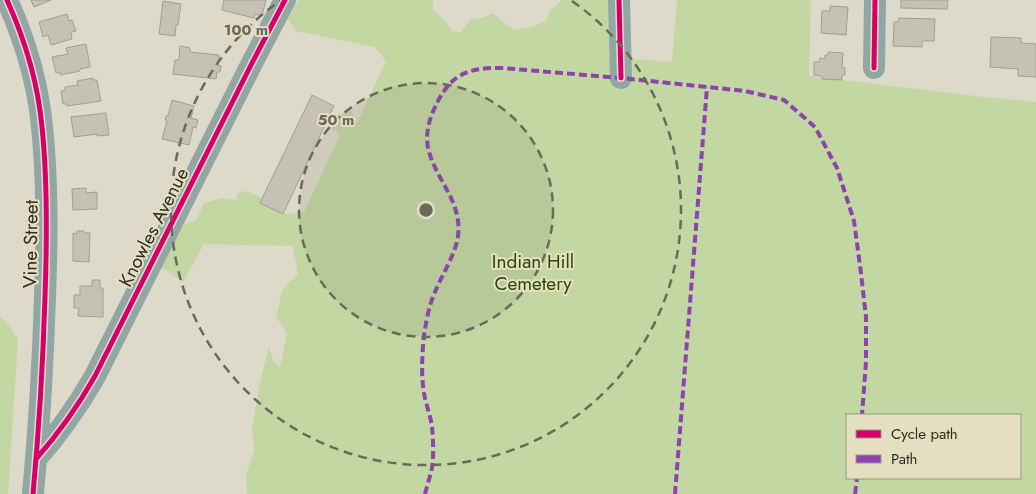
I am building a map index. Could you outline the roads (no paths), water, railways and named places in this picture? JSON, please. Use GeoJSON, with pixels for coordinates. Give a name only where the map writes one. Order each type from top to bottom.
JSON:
{"type":"FeatureCollection","features":[{"type":"Feature","properties":{"kind":"street","name":"Vine Street"},"geometry":{"type":"LineString","coordinates":[[7,0],[26,50],[35,86],[42,126],[45,166],[46,259],[42,371],[33,494]]}},
{"type":"Feature","properties":{"kind":"street","name":"Knowles Avenue"},"geometry":{"type":"LineString","coordinates":[[36,459],[66,422],[95,376],[285,0]]}},
{"type":"Feature","properties":{"kind":"street"},"geometry":{"type":"LineString","coordinates":[[619,0],[621,78]]}},
{"type":"Feature","properties":{"kind":"street"},"geometry":{"type":"LineString","coordinates":[[874,68],[875,0]]}},
{"type":"Feature","properties":{"kind":"park label","name":"Indian Hill Cemetery"},"geometry":{"type":"Point","coordinates":[533,272]}}]}
